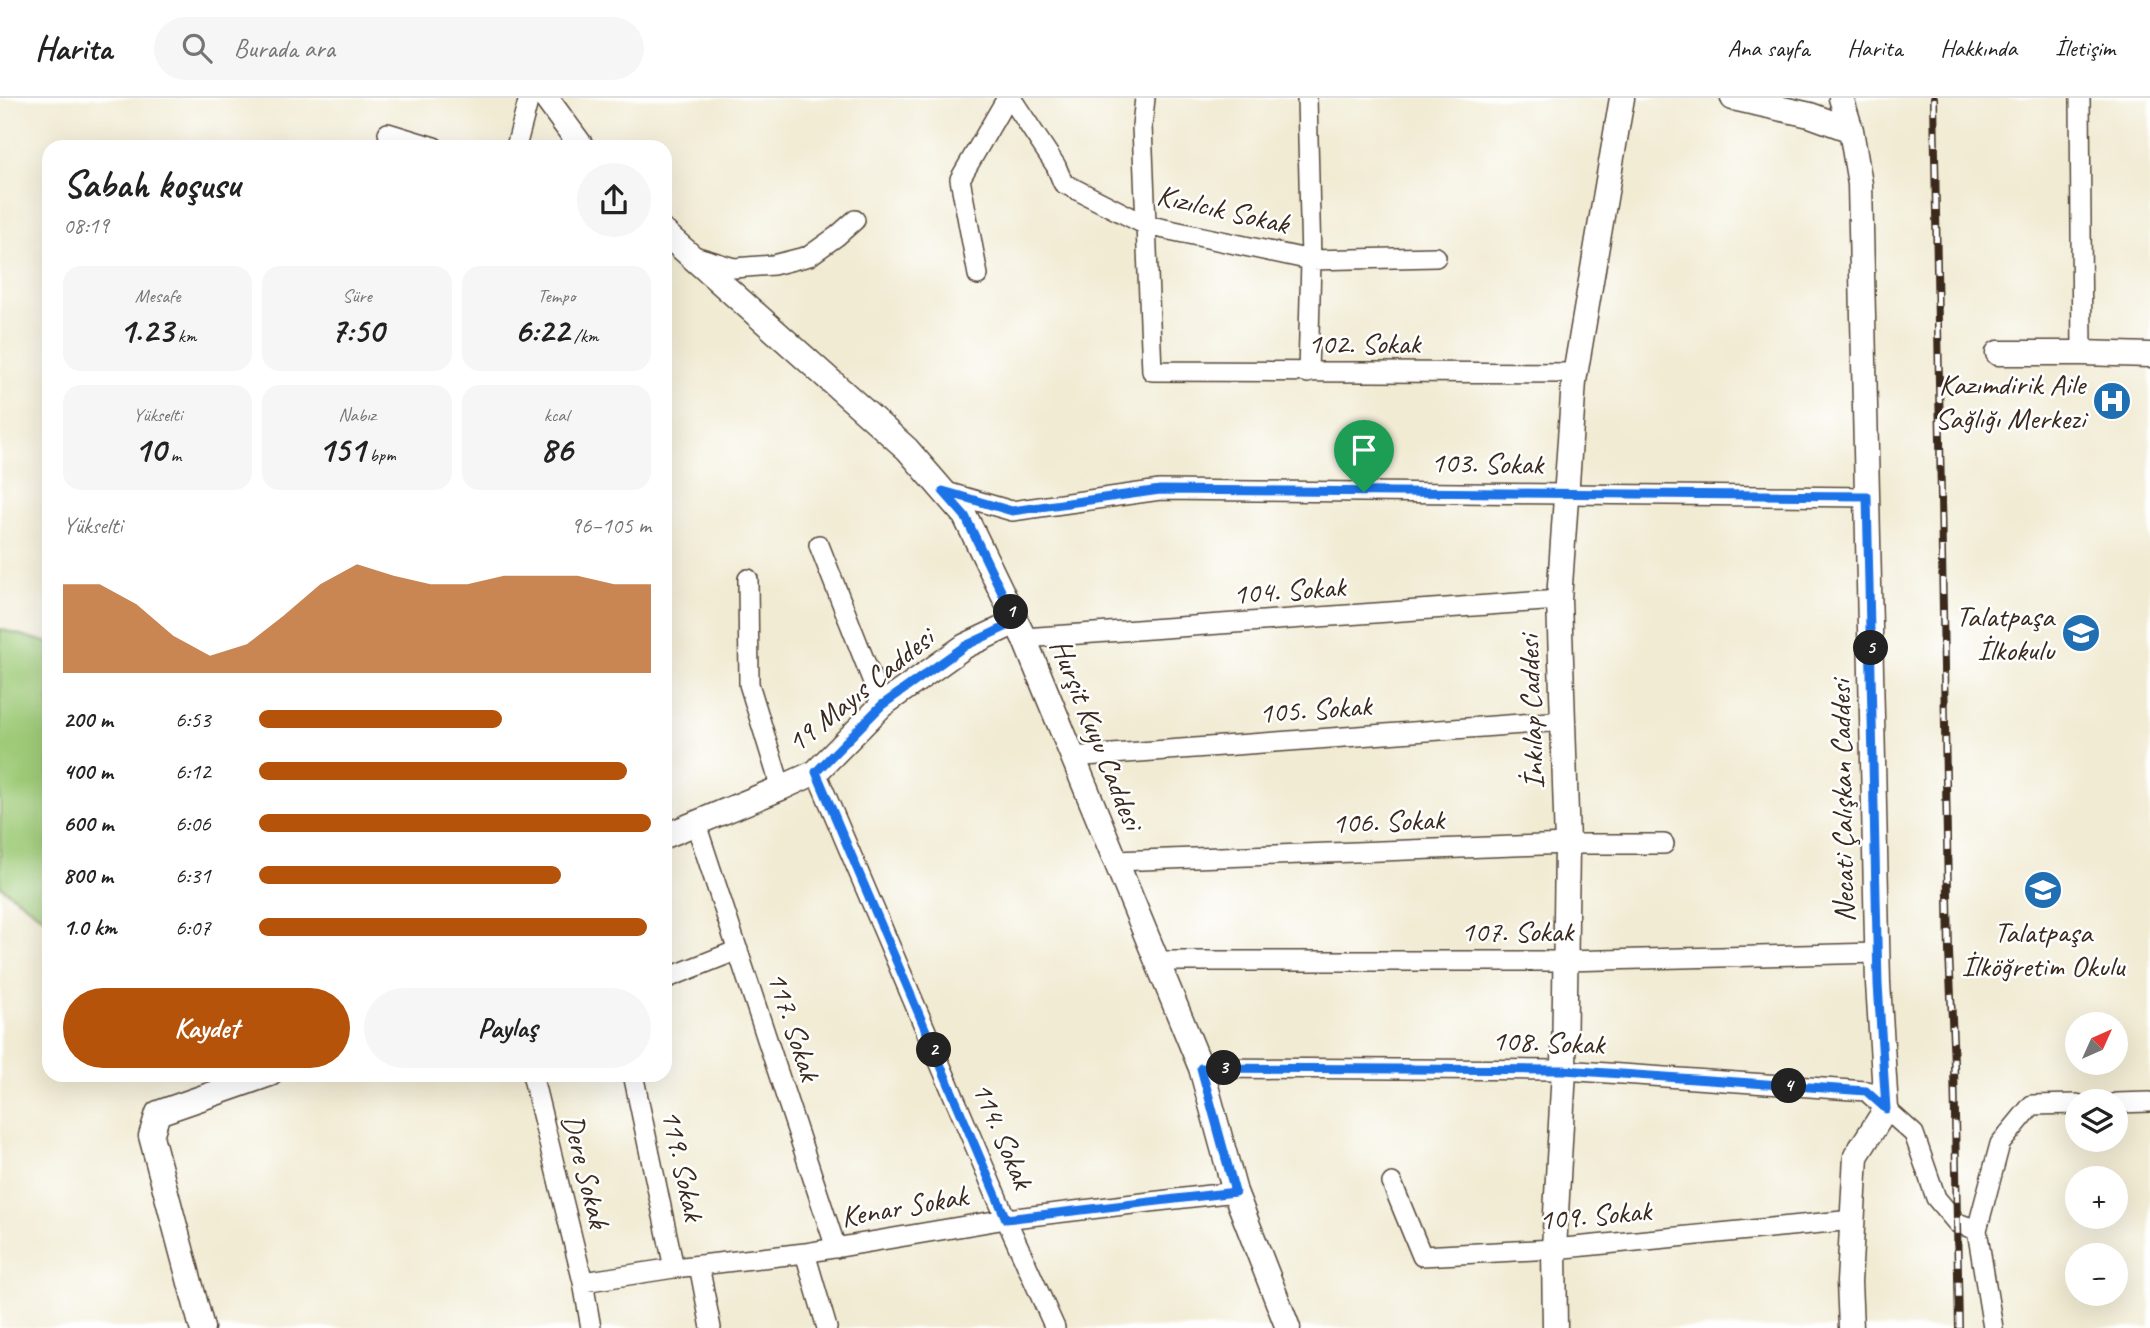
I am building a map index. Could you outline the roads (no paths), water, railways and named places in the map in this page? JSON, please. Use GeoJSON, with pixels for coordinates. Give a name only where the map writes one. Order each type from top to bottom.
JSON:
{"type":"FeatureCollection","features":[{"type":"Feature","properties":{"kind":"street"},"geometry":{"type":"LineString","coordinates":[[518,140],[529,98]]}},
{"type":"Feature","properties":{"kind":"street"},"geometry":{"type":"LineString","coordinates":[[547,98],[577,140]]}},
{"type":"Feature","properties":{"kind":"street"},"geometry":{"type":"LineString","coordinates":[[978,275],[960,180],[1009,98]]}},
{"type":"Feature","properties":{"kind":"street","name":"Kızılcık Sokak"},"geometry":{"type":"LineString","coordinates":[[1009,98],[1056,166],[1063,183],[1146,225],[1311,260],[1436,257]]}},
{"type":"Feature","properties":{"kind":"street"},"geometry":{"type":"LineString","coordinates":[[1145,98],[1143,126],[1146,225]]}},
{"type":"Feature","properties":{"kind":"street"},"geometry":{"type":"LineString","coordinates":[[1307,98],[1311,260],[1308,373]]}},
{"type":"Feature","properties":{"kind":"street","name":"İnkılap Caddesi"},"geometry":{"type":"LineString","coordinates":[[1555,1328],[1554,1249],[1564,1070],[1567,844],[1559,600],[1575,373],[1622,98]]}},
{"type":"Feature","properties":{"kind":"street"},"geometry":{"type":"LineString","coordinates":[[1733,98],[1810,115],[1851,130]]}},
{"type":"Feature","properties":{"kind":"street","name":"Necati Çalışkan Caddesi"},"geometry":{"type":"LineString","coordinates":[[1841,98],[1851,130],[1860,184],[1877,953],[1886,1109]]}},
{"type":"Feature","properties":{"kind":"street"},"geometry":{"type":"LineString","coordinates":[[2080,98],[2082,353]]}},
{"type":"Feature","properties":{"kind":"street"},"geometry":{"type":"LineString","coordinates":[[388,133],[411,140]]}},
{"type":"Feature","properties":{"kind":"street"},"geometry":{"type":"LineString","coordinates":[[690,255],[734,268],[773,265],[809,256],[855,220]]}},
{"type":"Feature","properties":{"kind":"street","name":"102. Sokak"},"geometry":{"type":"LineString","coordinates":[[1146,225],[1152,371],[1575,373]]}},
{"type":"Feature","properties":{"kind":"street","name":"Hurşit Kuyu Caddesi"},"geometry":{"type":"LineString","coordinates":[[672,239],[907,449],[965,516],[1020,630],[1201,1068],[1235,1192],[1287,1328]]}},
{"type":"Feature","properties":{"kind":"street"},"geometry":{"type":"LineString","coordinates":[[1998,353],[2150,355]]}},
{"type":"Feature","properties":{"kind":"street","name":"103. Sokak"},"geometry":{"type":"LineString","coordinates":[[943,491],[1012,511],[1160,490],[1867,496]]}},
{"type":"Feature","properties":{"kind":"street"},"geometry":{"type":"LineString","coordinates":[[819,545],[882,705]]}},
{"type":"Feature","properties":{"kind":"street"},"geometry":{"type":"LineString","coordinates":[[748,579],[748,684],[781,788]]}},
{"type":"Feature","properties":{"kind":"street","name":"104. Sokak"},"geometry":{"type":"LineString","coordinates":[[1020,630],[1559,600]]}},
{"type":"Feature","properties":{"kind":"street","name":"19 Mayıs Caddesi"},"geometry":{"type":"LineString","coordinates":[[672,833],[816,772],[882,705],[965,646],[1020,630]]}},
{"type":"Feature","properties":{"kind":"street","name":"105. Sokak"},"geometry":{"type":"LineString","coordinates":[[1071,757],[1563,720]]}},
{"type":"Feature","properties":{"kind":"street","name":"114. Sokak"},"geometry":{"type":"LineString","coordinates":[[816,772],[1055,1328]]}},
{"type":"Feature","properties":{"kind":"street","name":"117. Sokak"},"geometry":{"type":"LineString","coordinates":[[696,824],[836,1248]]}},
{"type":"Feature","properties":{"kind":"street","name":"106. Sokak"},"geometry":{"type":"LineString","coordinates":[[1115,861],[1567,844],[1664,844]]}},
{"type":"Feature","properties":{"kind":"street"},"geometry":{"type":"LineString","coordinates":[[672,976],[738,950]]}},
{"type":"Feature","properties":{"kind":"street","name":"107. Sokak"},"geometry":{"type":"LineString","coordinates":[[1156,961],[1565,961],[1877,953]]}},
{"type":"Feature","properties":{"kind":"street","name":"108. Sokak"},"geometry":{"type":"LineString","coordinates":[[1201,1068],[1564,1070],[1866,1091],[1914,1134],[1936,1198],[1957,1223],[1977,1230]]}},
{"type":"Feature","properties":{"kind":"street"},"geometry":{"type":"LineString","coordinates":[[202,1328],[151,1136],[158,1113],[247,1082]]}},
{"type":"Feature","properties":{"kind":"street","name":"Dere Sokak"},"geometry":{"type":"LineString","coordinates":[[534,1082],[583,1282],[591,1328]]}},
{"type":"Feature","properties":{"kind":"street","name":"119. Sokak"},"geometry":{"type":"LineString","coordinates":[[635,1082],[674,1268]]}},
{"type":"Feature","properties":{"kind":"street"},"geometry":{"type":"LineString","coordinates":[[1993,1328],[1977,1230],[2000,1144],[2033,1101],[2065,1103]]}},
{"type":"Feature","properties":{"kind":"street"},"geometry":{"type":"LineString","coordinates":[[2128,1103],[2150,1102]]}},
{"type":"Feature","properties":{"kind":"street"},"geometry":{"type":"LineString","coordinates":[[1851,1328],[1849,1282],[1856,1157],[1886,1109]]}},
{"type":"Feature","properties":{"kind":"street","name":"109. Sokak"},"geometry":{"type":"LineString","coordinates":[[1392,1183],[1422,1256],[1554,1249],[1853,1220]]}},
{"type":"Feature","properties":{"kind":"street","name":"Kenar Sokak"},"geometry":{"type":"LineString","coordinates":[[583,1282],[805,1253],[1006,1219],[1235,1192]]}},
{"type":"Feature","properties":{"kind":"street"},"geometry":{"type":"LineString","coordinates":[[805,1253],[827,1328]]}},
{"type":"Feature","properties":{"kind":"street"},"geometry":{"type":"LineString","coordinates":[[699,1265],[711,1328]]}},
{"type":"Feature","properties":{"kind":"railway"},"geometry":{"type":"LineString","coordinates":[[1934,98],[1949,952],[1959,1328]]}},
{"type":"Feature","properties":{"kind":"place","name":"Kazımdirik Aile Sağlığı Merkezi"},"geometry":{"type":"Point","coordinates":[2112,401]}},
{"type":"Feature","properties":{"kind":"place","name":"Talatpaşa İlkokulu"},"geometry":{"type":"Point","coordinates":[2081,633]}},
{"type":"Feature","properties":{"kind":"place","name":"Talatpaşa İlköğretim Okulu"},"geometry":{"type":"Point","coordinates":[2043,890]}}]}
